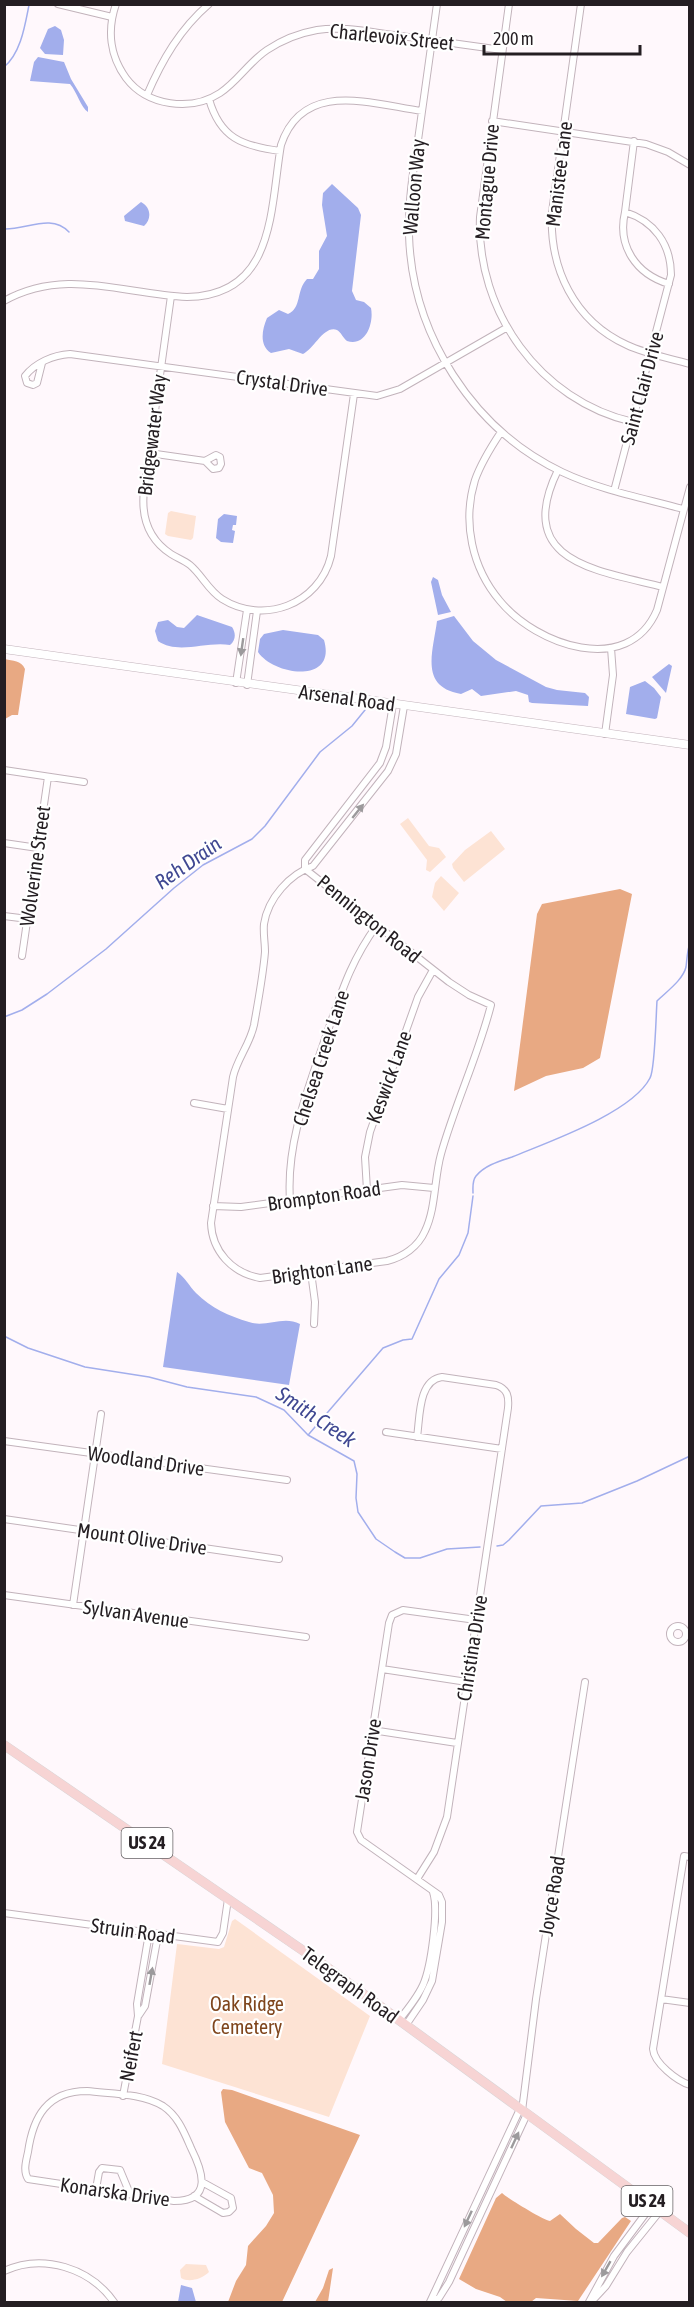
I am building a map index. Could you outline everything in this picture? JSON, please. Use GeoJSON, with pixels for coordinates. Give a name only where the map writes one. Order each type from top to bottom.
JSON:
{"type":"FeatureCollection","features":[{"type":"Feature","properties":{"kind":"main road","name":"Telegraph Road"},"geometry":{"type":"LineString","coordinates":[[4,1745],[402,2022],[690,2233]]}},
{"type":"Feature","properties":{"kind":"street"},"geometry":{"type":"LineString","coordinates":[[58,4],[112,17],[116,4]]}},
{"type":"Feature","properties":{"kind":"street"},"geometry":{"type":"LineString","coordinates":[[147,95],[172,45],[190,22],[209,4]]}},
{"type":"Feature","properties":{"kind":"street","name":"Walloon Way"},"geometry":{"type":"LineString","coordinates":[[437,4],[409,207],[410,256],[421,308],[445,363],[471,400],[501,432],[531,454],[558,470],[582,480],[683,509]]}},
{"type":"Feature","properties":{"kind":"street","name":"Montague Drive"},"geometry":{"type":"LineString","coordinates":[[509,4],[480,209],[480,242],[490,289],[506,327],[529,358],[560,387],[599,410],[633,422]]}},
{"type":"Feature","properties":{"kind":"street","name":"Manistee Lane"},"geometry":{"type":"LineString","coordinates":[[581,4],[551,221],[552,247],[560,275],[577,305],[595,324],[626,345],[690,364]]}},
{"type":"Feature","properties":{"kind":"street","name":"Charlevoix Street"},"geometry":{"type":"LineString","coordinates":[[112,17],[111,44],[116,60],[128,81],[159,101],[179,104],[209,99],[231,84],[247,66],[267,50],[304,33],[323,29],[349,29],[502,50]]}},
{"type":"Feature","properties":{"kind":"street"},"geometry":{"type":"LineString","coordinates":[[209,99],[219,122],[231,135],[250,146],[280,151]]}},
{"type":"Feature","properties":{"kind":"street"},"geometry":{"type":"LineString","coordinates":[[4,301],[26,291],[61,283],[171,296],[193,297],[212,293],[235,282],[253,265],[267,236],[280,151],[286,132],[297,116],[325,101],[351,101],[422,111]]}},
{"type":"Feature","properties":{"kind":"street"},"geometry":{"type":"LineString","coordinates":[[492,121],[634,141],[657,147],[690,165]]}},
{"type":"Feature","properties":{"kind":"street"},"geometry":{"type":"LineString","coordinates":[[634,141],[623,233],[632,258],[649,275],[669,284]]}},
{"type":"Feature","properties":{"kind":"street","name":"Saint Clair Drive"},"geometry":{"type":"LineString","coordinates":[[614,491],[669,284],[670,263],[664,242],[644,220],[625,212]]}},
{"type":"Feature","properties":{"kind":"street","name":"Bridgewater Way"},"geometry":{"type":"LineString","coordinates":[[171,296],[143,501],[145,519],[154,538],[170,553],[191,566],[215,594],[232,604],[247,610],[279,609],[299,601],[317,586],[327,569],[331,556],[354,394]]}},
{"type":"Feature","properties":{"kind":"street","name":"Crystal Drive"},"geometry":{"type":"LineString","coordinates":[[42,363],[50,358],[70,354],[377,396],[393,393],[506,327]]}},
{"type":"Feature","properties":{"kind":"street"},"geometry":{"type":"LineString","coordinates":[[501,432],[482,463],[471,500],[470,535],[481,572],[501,603],[515,617],[534,630],[567,644],[599,649],[611,648],[633,640],[647,627],[657,610],[690,487]]}},
{"type":"Feature","properties":{"kind":"street"},"geometry":{"type":"LineString","coordinates":[[149,453],[205,461]]}},
{"type":"Feature","properties":{"kind":"street"},"geometry":{"type":"LineString","coordinates":[[558,470],[548,491],[545,514],[551,538],[561,552],[574,562],[587,567],[663,587]]}},
{"type":"Feature","properties":{"kind":"street"},"geometry":{"type":"LineString","coordinates":[[236,683],[247,610]]}},
{"type":"Feature","properties":{"kind":"street"},"geometry":{"type":"LineString","coordinates":[[247,685],[257,611]]}},
{"type":"Feature","properties":{"kind":"street"},"geometry":{"type":"LineString","coordinates":[[605,734],[613,675],[611,648]]}},
{"type":"Feature","properties":{"kind":"street","name":"Arsenal Road"},"geometry":{"type":"LineString","coordinates":[[4,649],[690,746]]}},
{"type":"Feature","properties":{"kind":"street"},"geometry":{"type":"LineString","coordinates":[[305,869],[305,860],[365,784],[384,755],[393,704]]}},
{"type":"Feature","properties":{"kind":"street","name":"Brighton Lane"},"geometry":{"type":"LineString","coordinates":[[404,706],[396,754],[388,771],[313,866],[305,869],[280,890],[266,915],[265,952],[253,1029],[234,1070],[211,1229],[215,1244],[227,1262],[251,1276],[264,1278],[393,1260],[417,1244],[426,1230],[434,1188]]}},
{"type":"Feature","properties":{"kind":"street"},"geometry":{"type":"LineString","coordinates":[[4,771],[84,782]]}},
{"type":"Feature","properties":{"kind":"street","name":"Wolverine Street"},"geometry":{"type":"LineString","coordinates":[[22,956],[48,777]]}},
{"type":"Feature","properties":{"kind":"street"},"geometry":{"type":"LineString","coordinates":[[365,784],[373,791]]}},
{"type":"Feature","properties":{"kind":"street"},"geometry":{"type":"LineString","coordinates":[[333,824],[341,831]]}},
{"type":"Feature","properties":{"kind":"street"},"geometry":{"type":"LineString","coordinates":[[4,843],[38,848]]}},
{"type":"Feature","properties":{"kind":"street","name":"Pennington Road"},"geometry":{"type":"LineString","coordinates":[[305,869],[460,990],[491,1005],[441,1154],[434,1188]]}},
{"type":"Feature","properties":{"kind":"street"},"geometry":{"type":"LineString","coordinates":[[4,916],[28,919]]}},
{"type":"Feature","properties":{"kind":"street","name":"Chelsea Creek Lane"},"geometry":{"type":"LineString","coordinates":[[290,1200],[289,1179],[299,1114],[304,1098],[349,970],[377,925]]}},
{"type":"Feature","properties":{"kind":"street","name":"Keswick Lane"},"geometry":{"type":"LineString","coordinates":[[367,1190],[365,1157],[370,1132],[418,997],[433,970]]}},
{"type":"Feature","properties":{"kind":"street"},"geometry":{"type":"LineString","coordinates":[[194,1103],[228,1109]]}},
{"type":"Feature","properties":{"kind":"street","name":"Brompton Road"},"geometry":{"type":"LineString","coordinates":[[213,1206],[237,1208],[408,1185],[434,1188]]}},
{"type":"Feature","properties":{"kind":"street"},"geometry":{"type":"LineString","coordinates":[[311,1272],[315,1302],[314,1324]]}},
{"type":"Feature","properties":{"kind":"street","name":"Christina Drive"},"geometry":{"type":"LineString","coordinates":[[417,1437],[424,1394],[431,1380],[442,1377],[496,1385],[505,1390],[509,1400],[444,1829],[434,1852],[417,1879]]}},
{"type":"Feature","properties":{"kind":"street"},"geometry":{"type":"LineString","coordinates":[[73,1605],[101,1414]]}},
{"type":"Feature","properties":{"kind":"street"},"geometry":{"type":"LineString","coordinates":[[386,1432],[502,1449]]}},
{"type":"Feature","properties":{"kind":"street","name":"Woodland Drive"},"geometry":{"type":"LineString","coordinates":[[4,1441],[287,1480]]}},
{"type":"Feature","properties":{"kind":"street","name":"Mount Olive Drive"},"geometry":{"type":"LineString","coordinates":[[4,1519],[279,1558]]}},
{"type":"Feature","properties":{"kind":"street","name":"Sylvan Avenue"},"geometry":{"type":"LineString","coordinates":[[4,1595],[306,1637]]}},
{"type":"Feature","properties":{"kind":"street","name":"Jason Drive"},"geometry":{"type":"LineString","coordinates":[[417,1879],[361,1840],[357,1832],[390,1619],[393,1613],[403,1610],[476,1620]]}},
{"type":"Feature","properties":{"kind":"street"},"geometry":{"type":"LineString","coordinates":[[382,1669],[467,1682]]}},
{"type":"Feature","properties":{"kind":"street","name":"Joyce Road"},"geometry":{"type":"LineString","coordinates":[[523,2111],[536,1999],[585,1682]]}},
{"type":"Feature","properties":{"kind":"street"},"geometry":{"type":"LineString","coordinates":[[372,1730],[458,1743]]}},
{"type":"Feature","properties":{"kind":"street"},"geometry":{"type":"LineString","coordinates":[[690,1857],[684,1856],[653,2053],[656,2059],[683,2082],[690,2085]]}},
{"type":"Feature","properties":{"kind":"street"},"geometry":{"type":"LineString","coordinates":[[402,2022],[424,1992],[436,1939],[437,1909],[433,1891],[417,1879]]}},
{"type":"Feature","properties":{"kind":"street","name":"Struin Road"},"geometry":{"type":"LineString","coordinates":[[4,1913],[218,1942],[223,1933],[228,1899]]}},
{"type":"Feature","properties":{"kind":"street","name":"Neifert"},"geometry":{"type":"LineString","coordinates":[[123,2096],[138,2016],[137,2004],[149,1933]]}},
{"type":"Feature","properties":{"kind":"street","name":"Neifert"},"geometry":{"type":"LineString","coordinates":[[138,2016],[145,2006],[158,1935]]}},
{"type":"Feature","properties":{"kind":"street"},"geometry":{"type":"LineString","coordinates":[[660,1999],[690,2003]]}},
{"type":"Feature","properties":{"kind":"street","name":"Konarska Drive"},"geometry":{"type":"LineString","coordinates":[[123,2096],[78,2091],[62,2095],[51,2102],[38,2115],[32,2130],[25,2169],[26,2177],[33,2181],[174,2200],[186,2200],[194,2196],[201,2185]]}},
{"type":"Feature","properties":{"kind":"street"},"geometry":{"type":"LineString","coordinates":[[123,2096],[150,2100],[170,2112],[181,2127],[201,2168],[201,2185],[231,2198],[234,2204],[232,2211],[223,2213],[194,2196]]}},
{"type":"Feature","properties":{"kind":"street"},"geometry":{"type":"LineString","coordinates":[[430,2302],[492,2168],[523,2111]]}},
{"type":"Feature","properties":{"kind":"street"},"geometry":{"type":"LineString","coordinates":[[430,2302],[444,2292],[500,2172],[523,2111]]}},
{"type":"Feature","properties":{"kind":"street"},"geometry":{"type":"LineString","coordinates":[[96,2189],[99,2172],[102,2168],[108,2167],[120,2170],[130,2194]]}},
{"type":"Feature","properties":{"kind":"street"},"geometry":{"type":"LineString","coordinates":[[492,2168],[500,2172]]}},
{"type":"Feature","properties":{"kind":"street"},"geometry":{"type":"LineString","coordinates":[[478,2198],[486,2202]]}},
{"type":"Feature","properties":{"kind":"street"},"geometry":{"type":"LineString","coordinates":[[590,2302],[608,2265],[656,2208]]}},
{"type":"Feature","properties":{"kind":"street"},"geometry":{"type":"LineString","coordinates":[[590,2302],[606,2286],[656,2208]]}},
{"type":"Feature","properties":{"kind":"street"},"geometry":{"type":"LineString","coordinates":[[458,2243],[465,2247]]}},
{"type":"Feature","properties":{"kind":"street"},"geometry":{"type":"LineString","coordinates":[[620,2248],[627,2252]]}},
{"type":"Feature","properties":{"kind":"street"},"geometry":{"type":"LineString","coordinates":[[4,2271],[26,2264],[46,2263],[65,2267],[90,2279],[114,2302]]}},
{"type":"Feature","properties":{"kind":"green space"},"geometry":{"type":"Polygon","coordinates":[[[171,511],[196,516],[191,540],[165,534],[168,513],[171,511]]]}},
{"type":"Feature","properties":{"kind":"green space"},"geometry":{"type":"Polygon","coordinates":[[[408,818],[429,846],[439,848],[446,857],[430,872],[426,870],[427,860],[400,824],[408,818]]]}},
{"type":"Feature","properties":{"kind":"green space"},"geometry":{"type":"Polygon","coordinates":[[[491,831],[505,849],[464,882],[452,864],[465,850],[491,831]]]}},
{"type":"Feature","properties":{"kind":"green space"},"geometry":{"type":"Polygon","coordinates":[[[441,876],[459,893],[444,911],[432,897],[435,883],[441,876]]]}},
{"type":"Feature","properties":{"kind":"green space","name":"Oak Ridge Cemetery"},"geometry":{"type":"Polygon","coordinates":[[[235,1919],[370,2016],[329,2117],[162,2064],[177,1944],[219,1949],[224,1947],[232,1921],[235,1919]]]}},
{"type":"Feature","properties":{"kind":"green space"},"geometry":{"type":"Polygon","coordinates":[[[186,2264],[206,2265],[209,2272],[195,2280],[181,2278],[180,2270],[186,2264]]]}},
{"type":"Feature","properties":{"kind":"shaded area"},"geometry":{"type":"Polygon","coordinates":[[[5,659],[19,662],[25,669],[18,715],[5,719],[5,659]]]}},
{"type":"Feature","properties":{"kind":"shaded area"},"geometry":{"type":"Polygon","coordinates":[[[620,889],[632,894],[600,1058],[583,1068],[546,1076],[514,1091],[537,914],[542,904],[620,889]]]}},
{"type":"Feature","properties":{"kind":"shaded area"},"geometry":{"type":"Polygon","coordinates":[[[223,2089],[232,2090],[360,2135],[282,2302],[228,2302],[236,2281],[246,2265],[248,2246],[274,2213],[273,2195],[262,2173],[249,2168],[225,2122],[221,2092],[223,2089]]]}},
{"type":"Feature","properties":{"kind":"shaded area"},"geometry":{"type":"Polygon","coordinates":[[[502,2193],[547,2220],[550,2221],[560,2214],[594,2243],[598,2243],[622,2218],[625,2217],[631,2221],[578,2301],[536,2298],[531,2302],[507,2302],[459,2279],[496,2198],[502,2193]]]}},
{"type":"Feature","properties":{"kind":"shaded area"},"geometry":{"type":"Polygon","coordinates":[[[333,2268],[328,2302],[315,2302],[329,2270],[333,2268]]]}},
{"type":"Feature","properties":{"kind":"water"},"geometry":{"type":"Polygon","coordinates":[[[55,26],[61,30],[64,40],[63,55],[45,54],[40,48],[48,29],[55,26]]]}},
{"type":"Feature","properties":{"kind":"water"},"geometry":{"type":"Polygon","coordinates":[[[38,57],[64,62],[71,79],[88,107],[88,112],[70,84],[30,81],[34,62],[38,57]]]}},
{"type":"Feature","properties":{"kind":"water"},"geometry":{"type":"Polygon","coordinates":[[[332,184],[358,208],[361,215],[352,291],[356,300],[364,302],[371,308],[370,327],[364,337],[354,342],[347,341],[337,330],[332,329],[323,334],[303,354],[289,349],[271,353],[263,342],[267,318],[279,310],[288,314],[292,311],[304,283],[307,279],[313,279],[319,269],[319,251],[327,236],[322,205],[323,193],[332,184]]]}},
{"type":"Feature","properties":{"kind":"water"},"geometry":{"type":"Polygon","coordinates":[[[141,202],[148,210],[147,223],[144,226],[125,221],[124,216],[141,202]]]}},
{"type":"Feature","properties":{"kind":"water"},"geometry":{"type":"Polygon","coordinates":[[[224,514],[237,516],[236,525],[233,525],[232,530],[235,531],[233,543],[221,542],[216,538],[218,519],[224,514]]]}},
{"type":"Feature","properties":{"kind":"water"},"geometry":{"type":"Polygon","coordinates":[[[433,577],[438,580],[442,595],[451,612],[438,615],[431,582],[433,577]]]}},
{"type":"Feature","properties":{"kind":"water"},"geometry":{"type":"Polygon","coordinates":[[[197,615],[232,627],[235,636],[232,643],[230,645],[174,647],[158,641],[155,631],[158,622],[168,620],[177,627],[184,628],[197,615]]]}},
{"type":"Feature","properties":{"kind":"water"},"geometry":{"type":"Polygon","coordinates":[[[454,616],[473,641],[496,660],[546,687],[585,693],[589,697],[588,706],[532,703],[529,702],[528,695],[516,691],[481,696],[472,689],[461,694],[439,684],[432,666],[437,621],[454,616]]]}},
{"type":"Feature","properties":{"kind":"water"},"geometry":{"type":"Polygon","coordinates":[[[283,630],[318,635],[324,640],[326,654],[321,664],[302,672],[277,666],[266,660],[258,652],[260,639],[264,634],[283,630]]]}},
{"type":"Feature","properties":{"kind":"water"},"geometry":{"type":"Polygon","coordinates":[[[669,664],[672,666],[666,693],[652,677],[669,664]]]}},
{"type":"Feature","properties":{"kind":"water"},"geometry":{"type":"Polygon","coordinates":[[[645,681],[661,697],[655,719],[626,714],[630,687],[645,681]]]}},
{"type":"Feature","properties":{"kind":"water"},"geometry":{"type":"Polygon","coordinates":[[[177,1272],[202,1298],[227,1314],[262,1324],[287,1321],[300,1324],[289,1385],[163,1367],[177,1272]]]}},
{"type":"Feature","properties":{"kind":"water"},"geometry":{"type":"Polygon","coordinates":[[[181,2285],[192,2288],[196,2302],[178,2302],[181,2285]]]}},
{"type":"Feature","properties":{"kind":"waterway"},"geometry":{"type":"LineString","coordinates":[[4,67],[18,47],[29,5]]}},
{"type":"Feature","properties":{"kind":"waterway"},"geometry":{"type":"LineString","coordinates":[[4,229],[46,223],[62,226],[69,232]]}},
{"type":"Feature","properties":{"kind":"waterway","name":"Reh Drain"},"geometry":{"type":"LineString","coordinates":[[4,1017],[22,1010],[47,994],[106,949],[203,865],[252,839],[265,826],[320,752],[352,726],[365,710]]}},
{"type":"Feature","properties":{"kind":"waterway"},"geometry":{"type":"LineString","coordinates":[[473,1193],[475,1178],[488,1166],[588,1125],[626,1103],[640,1091],[652,1073],[657,1001],[684,972],[690,943]]}},
{"type":"Feature","properties":{"kind":"waterway"},"geometry":{"type":"LineString","coordinates":[[309,1434],[383,1348],[412,1339],[439,1279],[459,1255],[468,1233],[473,1196]]}},
{"type":"Feature","properties":{"kind":"waterway","name":"Smith Creek"},"geometry":{"type":"LineString","coordinates":[[4,1336],[28,1348],[85,1367],[149,1377],[187,1387],[256,1397],[284,1410],[308,1435],[354,1461],[357,1474],[358,1512],[376,1539],[395,1552],[405,1558],[420,1558],[447,1549],[480,1547]]}},
{"type":"Feature","properties":{"kind":"waterway","name":"Smith Creek"},"geometry":{"type":"LineString","coordinates":[[497,1546],[509,1540],[541,1506],[582,1503],[690,1456]]}}]}
